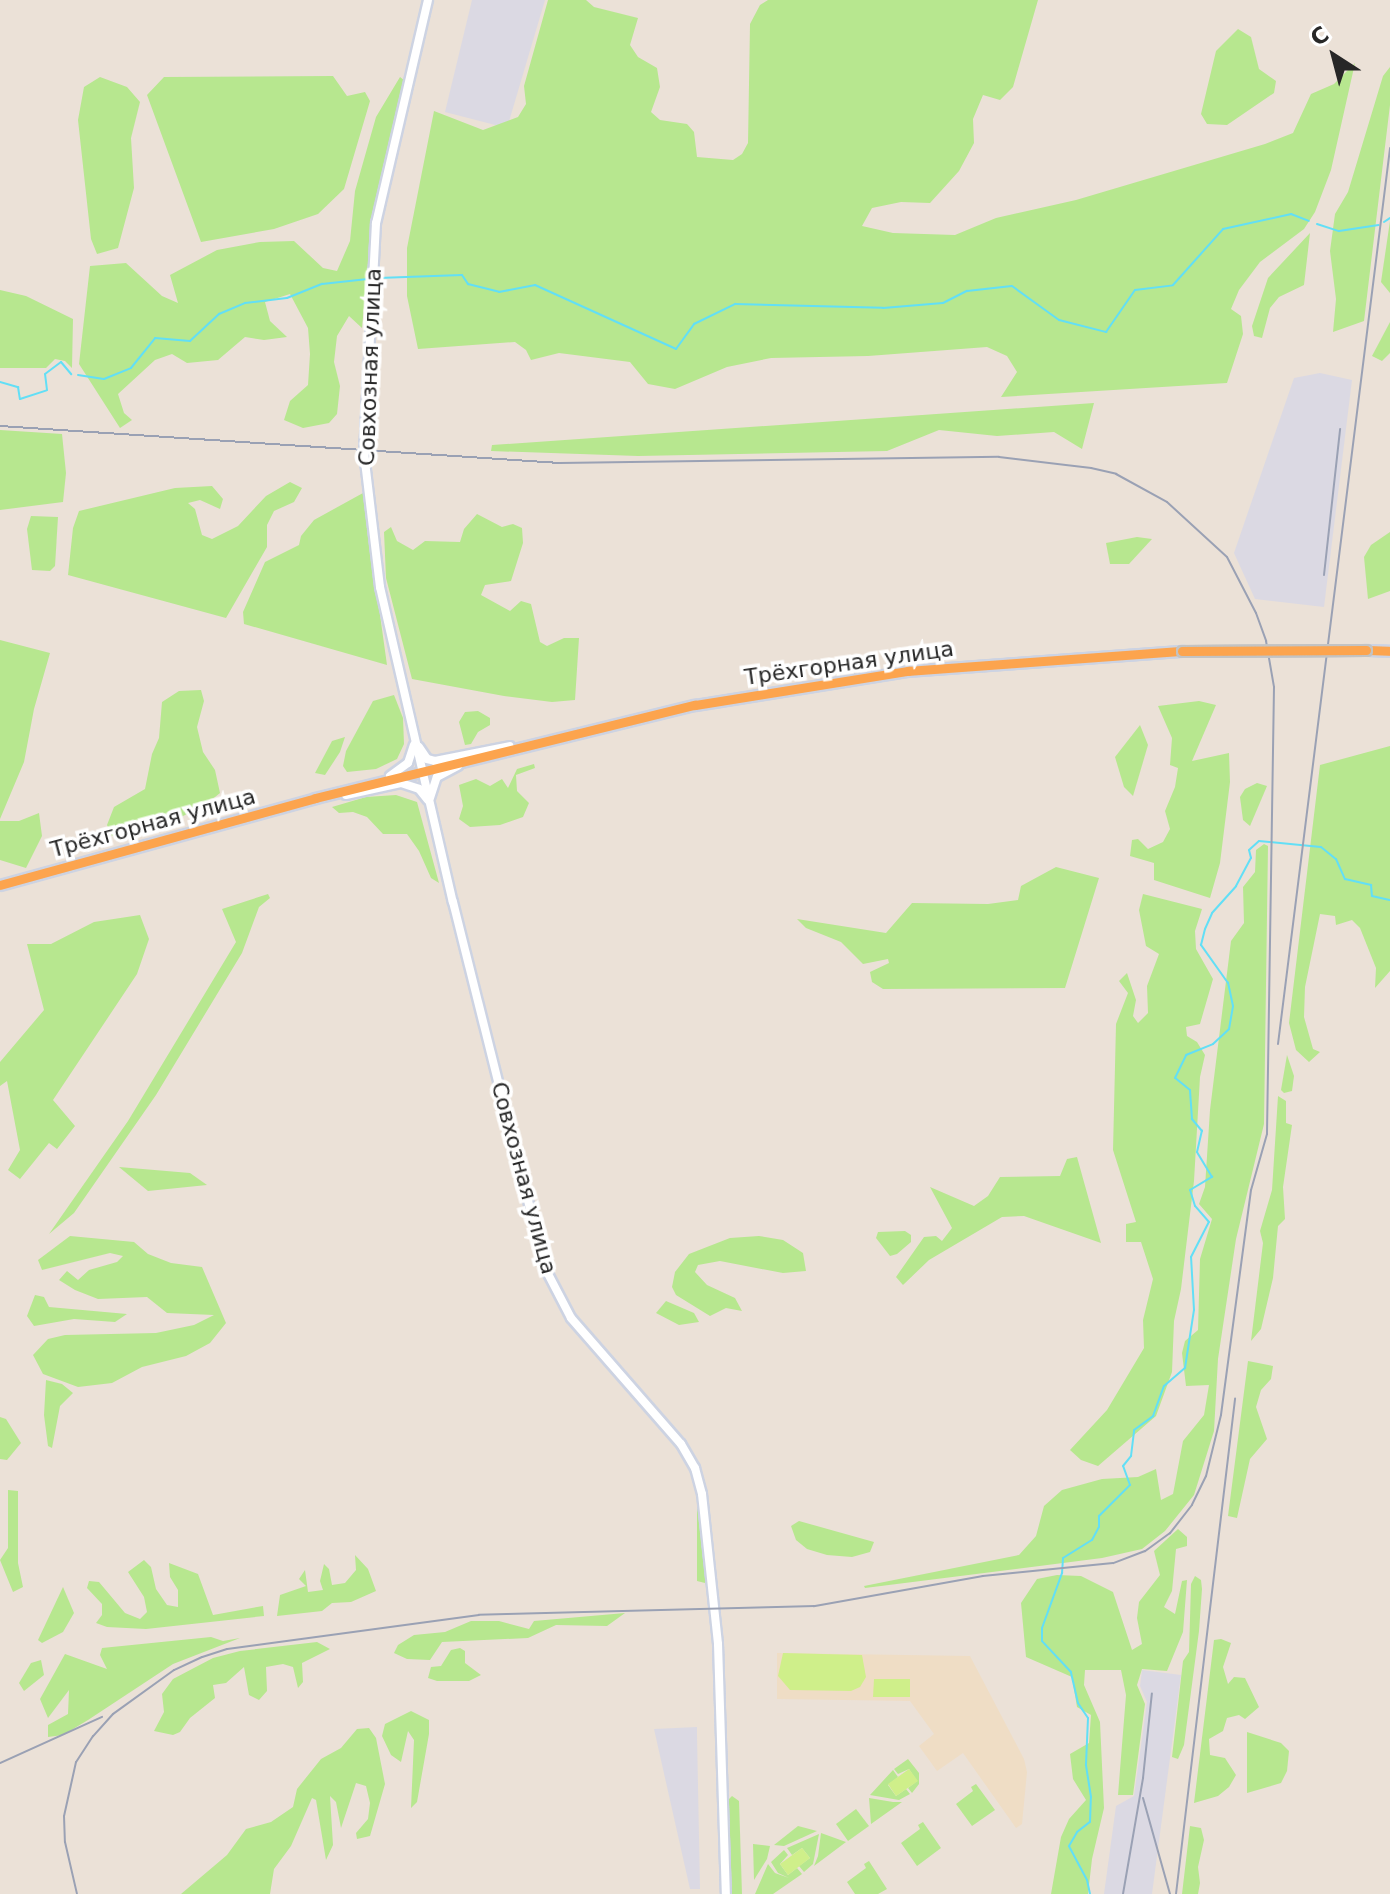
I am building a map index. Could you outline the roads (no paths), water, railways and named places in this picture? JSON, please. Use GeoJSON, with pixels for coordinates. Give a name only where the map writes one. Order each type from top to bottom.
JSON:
{"type":"FeatureCollection","features":[{"type":"Feature","properties":{"kind":"highway","name":"Трёхгорная улица"},"geometry":{"type":"LineString","coordinates":[[0,885],[535,742],[695,705],[835,681],[1003,662],[1182,651],[1390,651]]}},
{"type":"Feature","properties":{"kind":"main road","name":"Совхозная улица"},"geometry":{"type":"LineString","coordinates":[[428,0],[376,223],[364,453],[380,587],[545,1268],[571,1318],[681,1444],[695,1468],[702,1494],[718,1644],[726,1894]]}},
{"type":"Feature","properties":{"kind":"main road"},"geometry":{"type":"LineString","coordinates":[[414,736],[422,752],[435,761],[535,742]]}},
{"type":"Feature","properties":{"kind":"main road"},"geometry":{"type":"LineString","coordinates":[[320,797],[397,774],[412,755],[414,736]]}},
{"type":"Feature","properties":{"kind":"main road"},"geometry":{"type":"LineString","coordinates":[[430,803],[433,784],[443,772],[535,742]]}},
{"type":"Feature","properties":{"kind":"main road"},"geometry":{"type":"LineString","coordinates":[[320,797],[401,783],[419,789],[430,803]]}},
{"type":"Feature","properties":{"kind":"waterway"},"geometry":{"type":"LineString","coordinates":[[378,278],[462,275],[468,284],[499,292],[535,285],[676,349],[694,324],[735,304],[883,308],[943,303],[967,291],[1012,286],[1059,320],[1106,332],[1135,290],[1173,285],[1223,229],[1291,214],[1309,221]]}},
{"type":"Feature","properties":{"kind":"waterway"},"geometry":{"type":"LineString","coordinates":[[1384,222],[1390,218]]}},
{"type":"Feature","properties":{"kind":"waterway"},"geometry":{"type":"LineString","coordinates":[[1317,224],[1339,231],[1379,225]]}},
{"type":"Feature","properties":{"kind":"waterway"},"geometry":{"type":"LineString","coordinates":[[78,375],[104,379],[131,368],[155,338],[190,341],[219,314],[245,303],[287,298],[322,284],[368,279]]}},
{"type":"Feature","properties":{"kind":"waterway"},"geometry":{"type":"LineString","coordinates":[[0,382],[18,387],[20,399],[47,390],[45,374],[61,362],[71,374]]}},
{"type":"Feature","properties":{"kind":"waterway"},"geometry":{"type":"LineString","coordinates":[[1090,1894],[1087,1880],[1069,1846],[1077,1832],[1090,1822],[1091,1797],[1086,1764],[1088,1718],[1078,1703],[1071,1672],[1042,1641],[1042,1628],[1062,1573],[1063,1558],[1092,1540],[1099,1527],[1099,1516],[1130,1485],[1123,1466],[1131,1456],[1134,1430],[1153,1416],[1164,1386],[1185,1368],[1194,1310],[1191,1257],[1209,1222],[1195,1206],[1190,1190],[1212,1177],[1197,1152],[1202,1131],[1192,1119],[1190,1090],[1175,1078],[1186,1055],[1213,1044],[1229,1029],[1233,1006],[1228,983],[1201,945],[1205,929],[1212,913],[1236,886],[1251,858],[1249,850],[1259,841],[1321,847],[1336,859],[1345,879],[1371,885],[1372,896],[1390,900]]}},
{"type":"Feature","properties":{"kind":"railway"},"geometry":{"type":"LineString","coordinates":[[1278,1044],[1390,148]]}},
{"type":"Feature","properties":{"kind":"railway"},"geometry":{"type":"LineString","coordinates":[[0,426],[560,463],[999,457],[1091,468],[1116,474],[1167,502],[1227,557],[1256,613],[1266,641],[1274,687],[1267,1134],[1251,1190],[1221,1415],[1206,1476],[1192,1505],[1170,1533],[1145,1551],[1113,1563],[983,1576],[814,1606],[479,1615],[227,1649],[202,1657],[174,1670],[113,1714],[93,1736],[76,1762],[64,1816],[65,1842],[77,1894]]}},
{"type":"Feature","properties":{"kind":"railway"},"geometry":{"type":"LineString","coordinates":[[1324,575],[1340,429]]}},
{"type":"Feature","properties":{"kind":"railway"},"geometry":{"type":"LineString","coordinates":[[1176,1894],[1235,1398]]}},
{"type":"Feature","properties":{"kind":"railway"},"geometry":{"type":"LineString","coordinates":[[1123,1894],[1143,1778],[1152,1693]]}},
{"type":"Feature","properties":{"kind":"railway"},"geometry":{"type":"LineString","coordinates":[[0,1763],[102,1717]]}},
{"type":"Feature","properties":{"kind":"railway"},"geometry":{"type":"LineString","coordinates":[[1143,1798],[1170,1894]]}}]}
